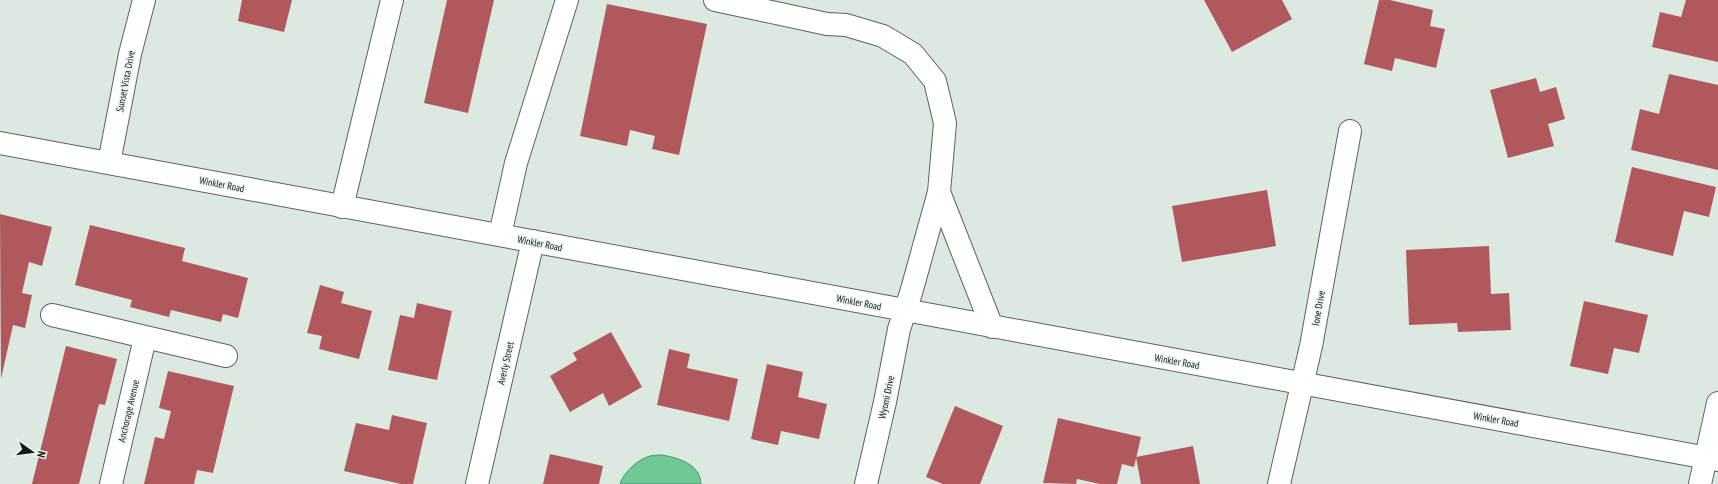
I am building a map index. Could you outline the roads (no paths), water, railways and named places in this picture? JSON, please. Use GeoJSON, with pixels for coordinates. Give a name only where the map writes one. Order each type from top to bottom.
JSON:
{"type":"FeatureCollection","features":[{"type":"Feature","properties":{"kind":"street","name":"Sunset Vista Drive"},"geometry":{"type":"LineString","coordinates":[[109,163],[130,54],[144,0]]}},
{"type":"Feature","properties":{"kind":"street"},"geometry":{"type":"LineString","coordinates":[[342,207],[392,0]]}},
{"type":"Feature","properties":{"kind":"street"},"geometry":{"type":"LineString","coordinates":[[500,235],[516,163],[567,0]]}},
{"type":"Feature","properties":{"kind":"street","name":"Wyomi Drive"},"geometry":{"type":"LineString","coordinates":[[715,0],[827,24],[846,25],[883,36],[913,54],[935,80],[945,123],[939,192],[911,293],[904,311],[866,484]]}},
{"type":"Feature","properties":{"kind":"street","name":"Ione Drive"},"geometry":{"type":"LineString","coordinates":[[1279,484],[1311,346],[1350,131]]}},
{"type":"Feature","properties":{"kind":"street","name":"Winkler Road"},"geometry":{"type":"LineString","coordinates":[[0,143],[1712,459]]}},
{"type":"Feature","properties":{"kind":"street"},"geometry":{"type":"LineString","coordinates":[[939,192],[992,327]]}},
{"type":"Feature","properties":{"kind":"street","name":"Averly Street"},"geometry":{"type":"LineString","coordinates":[[477,484],[533,241]]}},
{"type":"Feature","properties":{"kind":"street"},"geometry":{"type":"LineString","coordinates":[[52,315],[226,356]]}},
{"type":"Feature","properties":{"kind":"street","name":"Anchorage Avenue"},"geometry":{"type":"LineString","coordinates":[[111,484],[145,338]]}},
{"type":"Feature","properties":{"kind":"street"},"geometry":{"type":"LineString","coordinates":[[1700,484],[1712,459],[1718,403]]}}]}
